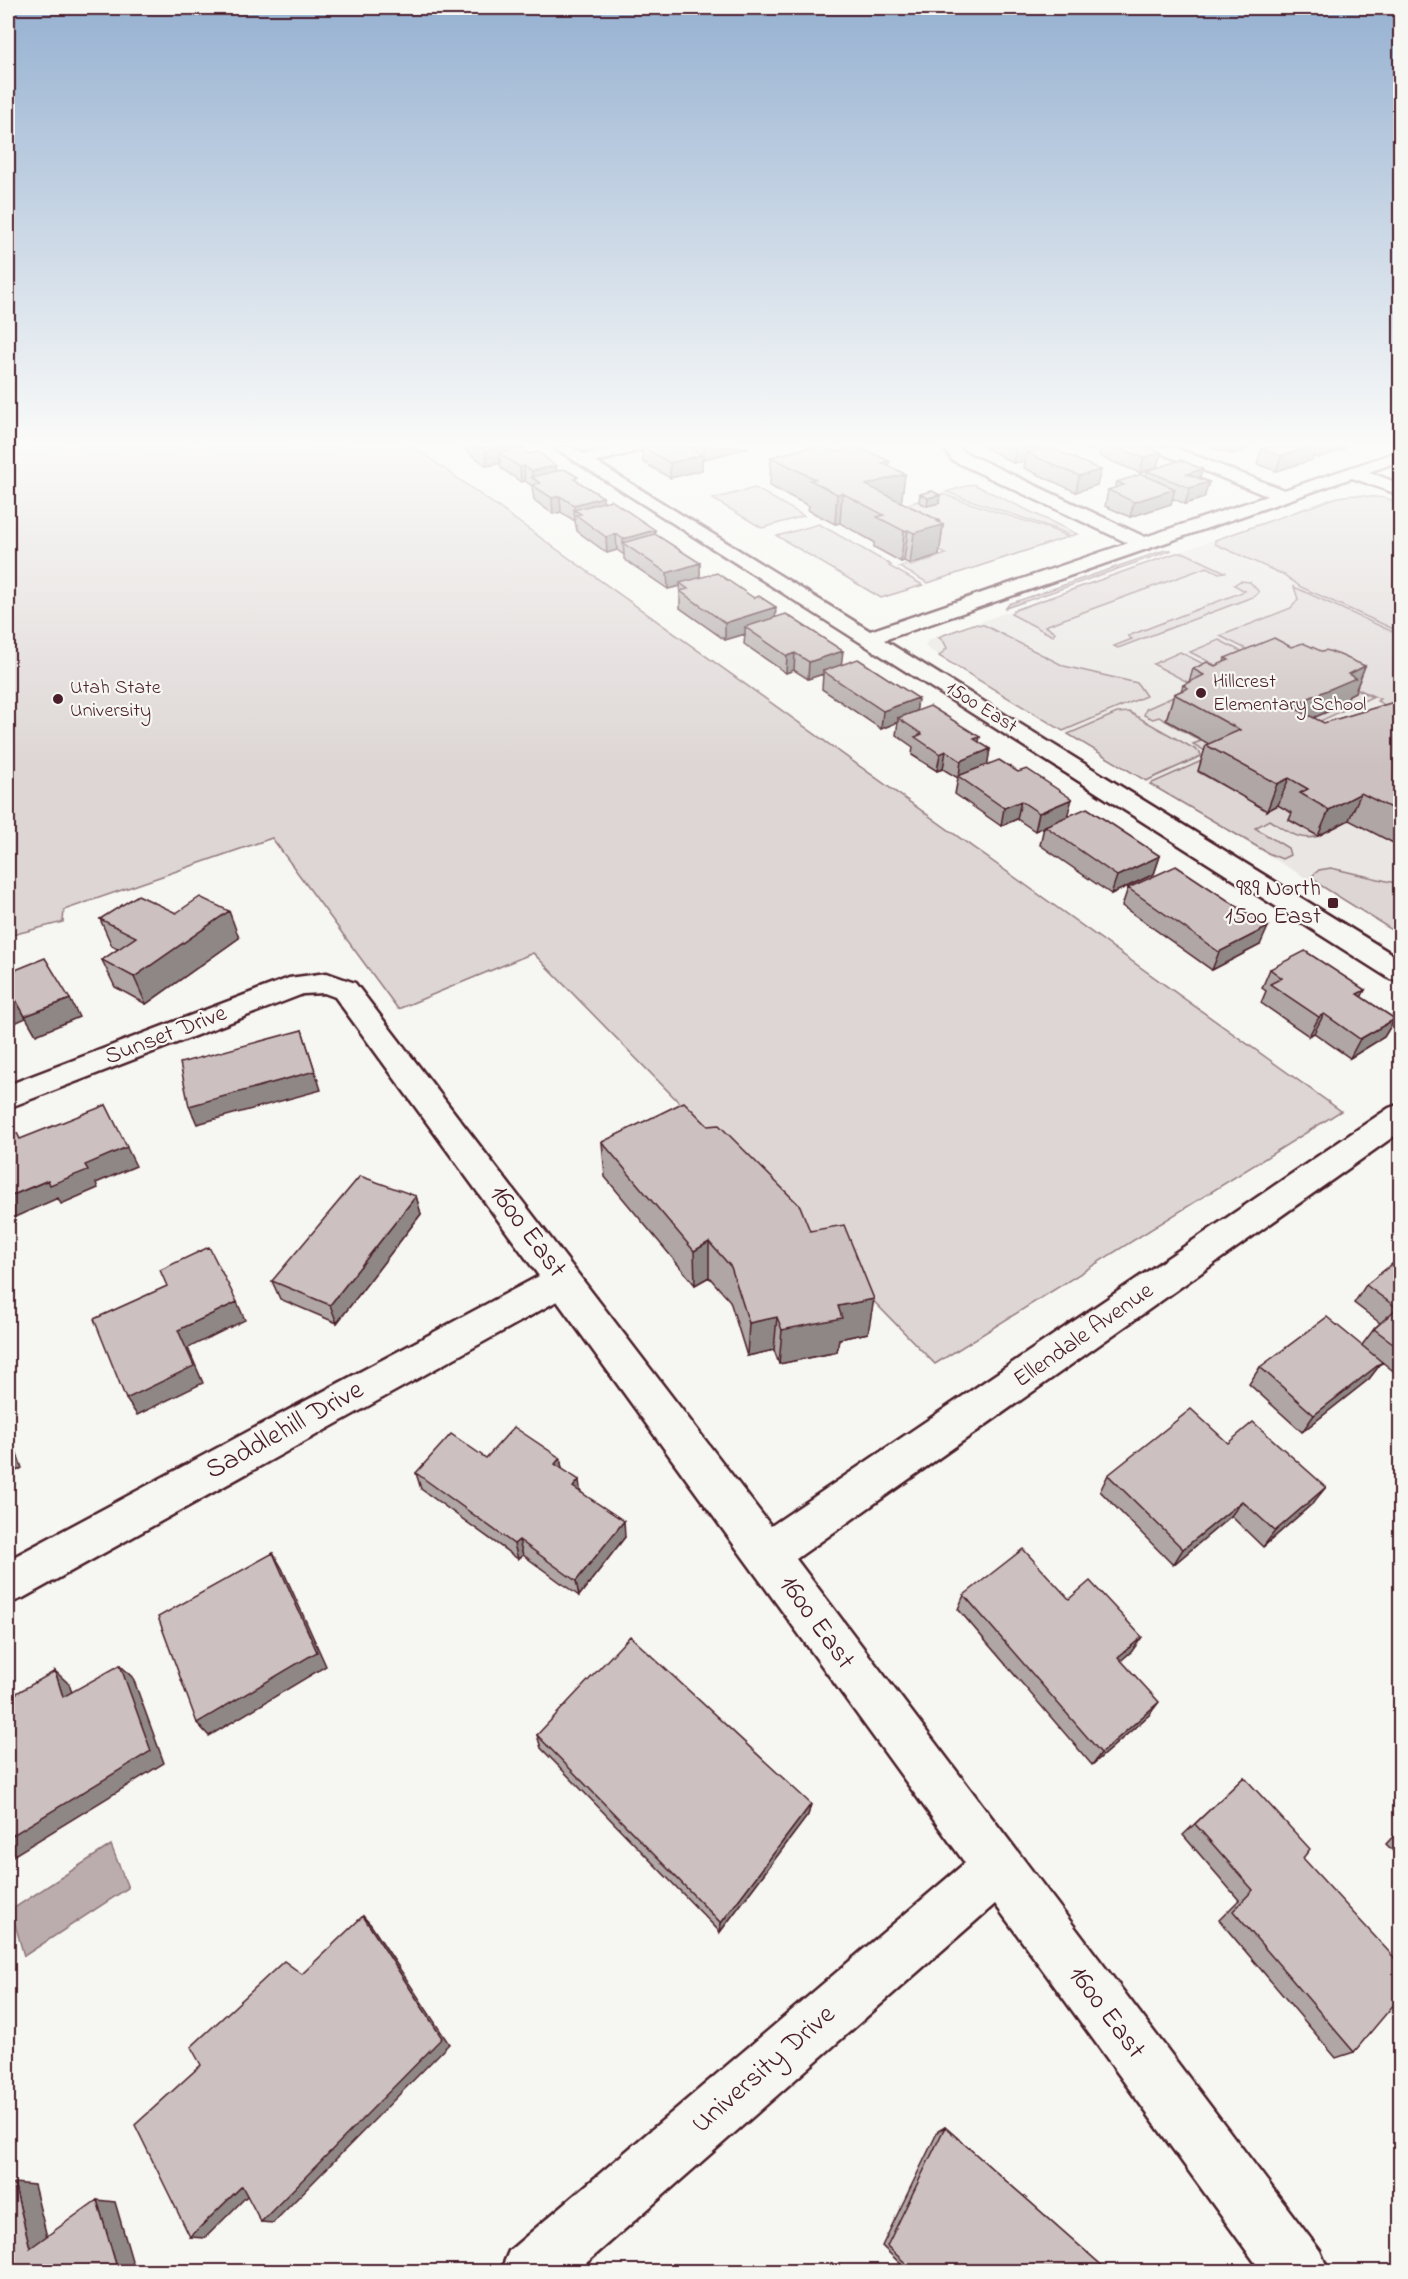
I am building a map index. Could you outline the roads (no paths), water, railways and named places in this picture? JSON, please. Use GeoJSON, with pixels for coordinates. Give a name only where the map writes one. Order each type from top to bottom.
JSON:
{"type":"FeatureCollection","features":[{"type":"Feature","properties":{"kind":"street","name":"1500 East"},"geometry":{"type":"LineString","coordinates":[[733,553],[1401,972]]}},
{"type":"Feature","properties":{"kind":"street"},"geometry":{"type":"LineString","coordinates":[[869,638],[1118,553]]}},
{"type":"Feature","properties":{"kind":"street","name":"Sunset Drive"},"geometry":{"type":"LineString","coordinates":[[8,1097],[299,985],[327,983]]}},
{"type":"Feature","properties":{"kind":"street","name":"1600 East"},"geometry":{"type":"LineString","coordinates":[[327,983],[345,990],[564,1280],[1299,2271]]}},
{"type":"Feature","properties":{"kind":"street","name":"Ellendale Avenue"},"geometry":{"type":"LineString","coordinates":[[766,1555],[1401,1116]]}},
{"type":"Feature","properties":{"kind":"street","name":"Saddlehill Drive"},"geometry":{"type":"LineString","coordinates":[[8,1583],[564,1280]]}},
{"type":"Feature","properties":{"kind":"street","name":"University Drive"},"geometry":{"type":"LineString","coordinates":[[530,2271],[998,1868]]}},
{"type":"Feature","properties":{"kind":"place","name":"Hillcrest Elementary School"},"geometry":{"type":"Point","coordinates":[1201,693]}},
{"type":"Feature","properties":{"kind":"place","name":"Utah State University"},"geometry":{"type":"Point","coordinates":[58,699]}},
{"type":"Feature","properties":{"kind":"place","name":"989 North 1500 East"},"geometry":{"type":"Point","coordinates":[1333,903]}}]}
